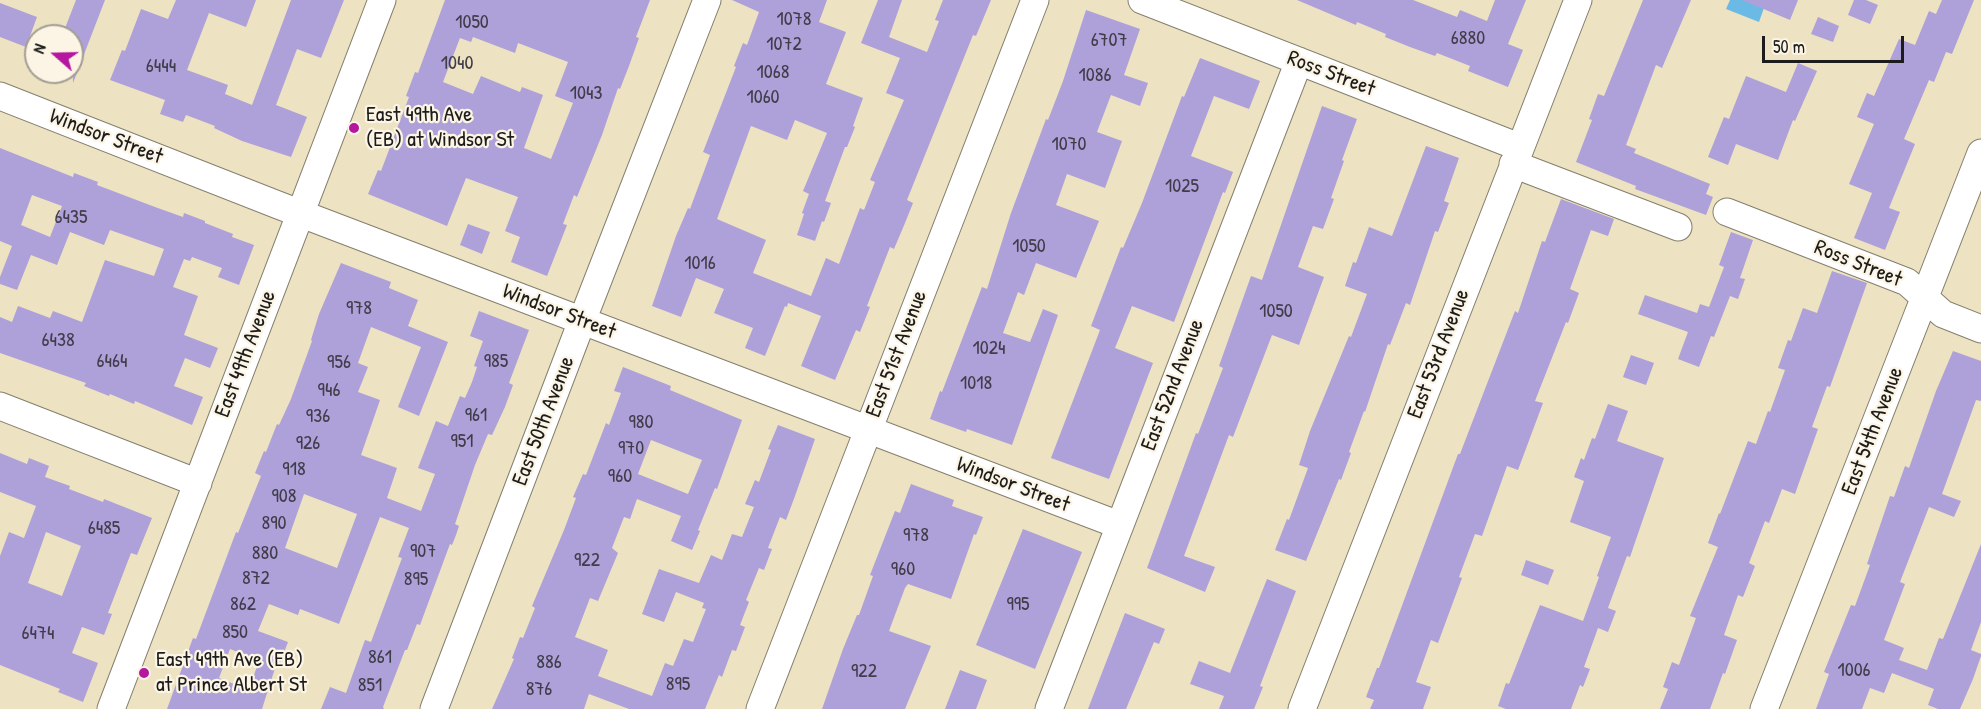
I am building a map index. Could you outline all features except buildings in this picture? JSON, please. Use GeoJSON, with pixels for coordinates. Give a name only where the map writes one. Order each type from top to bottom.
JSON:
{"type":"FeatureCollection","features":[{"type":"Feature","properties":{"kind":"street","name":"East 49th Avenue"},"geometry":{"type":"LineString","coordinates":[[111,709],[382,0]]}},
{"type":"Feature","properties":{"kind":"street","name":"East 50th Avenue"},"geometry":{"type":"LineString","coordinates":[[434,709],[707,0]]}},
{"type":"Feature","properties":{"kind":"street","name":"East 51st Avenue"},"geometry":{"type":"LineString","coordinates":[[760,709],[1035,0]]}},
{"type":"Feature","properties":{"kind":"street","name":"Ross Street"},"geometry":{"type":"LineString","coordinates":[[1142,0],[1299,61],[1678,227]]}},
{"type":"Feature","properties":{"kind":"street","name":"East 53rd Avenue"},"geometry":{"type":"LineString","coordinates":[[1302,709],[1578,0]]}},
{"type":"Feature","properties":{"kind":"street","name":"East 52nd Avenue"},"geometry":{"type":"LineString","coordinates":[[1048,709],[1299,61]]}},
{"type":"Feature","properties":{"kind":"street","name":"Windsor Street"},"geometry":{"type":"LineString","coordinates":[[0,96],[301,214],[1119,525]]}},
{"type":"Feature","properties":{"kind":"street","name":"East 54th Avenue"},"geometry":{"type":"LineString","coordinates":[[1764,709],[1981,153]]}},
{"type":"Feature","properties":{"kind":"street","name":"Ross Street"},"geometry":{"type":"LineString","coordinates":[[1727,212],[1907,282],[1943,314],[1981,329]]}},
{"type":"Feature","properties":{"kind":"street"},"geometry":{"type":"LineString","coordinates":[[0,405],[198,483]]}},
{"type":"Feature","properties":{"kind":"water"},"geometry":{"type":"Polygon","coordinates":[[[1730,0],[1752,0],[1765,5],[1759,22],[1726,9],[1730,0]]]}},
{"type":"Feature","properties":{"kind":"place","name":"East 49th Ave (EB) at Windsor St"},"geometry":{"type":"Point","coordinates":[354,128]}},
{"type":"Feature","properties":{"kind":"place","name":"East 49th Ave (EB) at Prince Albert St"},"geometry":{"type":"Point","coordinates":[144,673]}}]}
